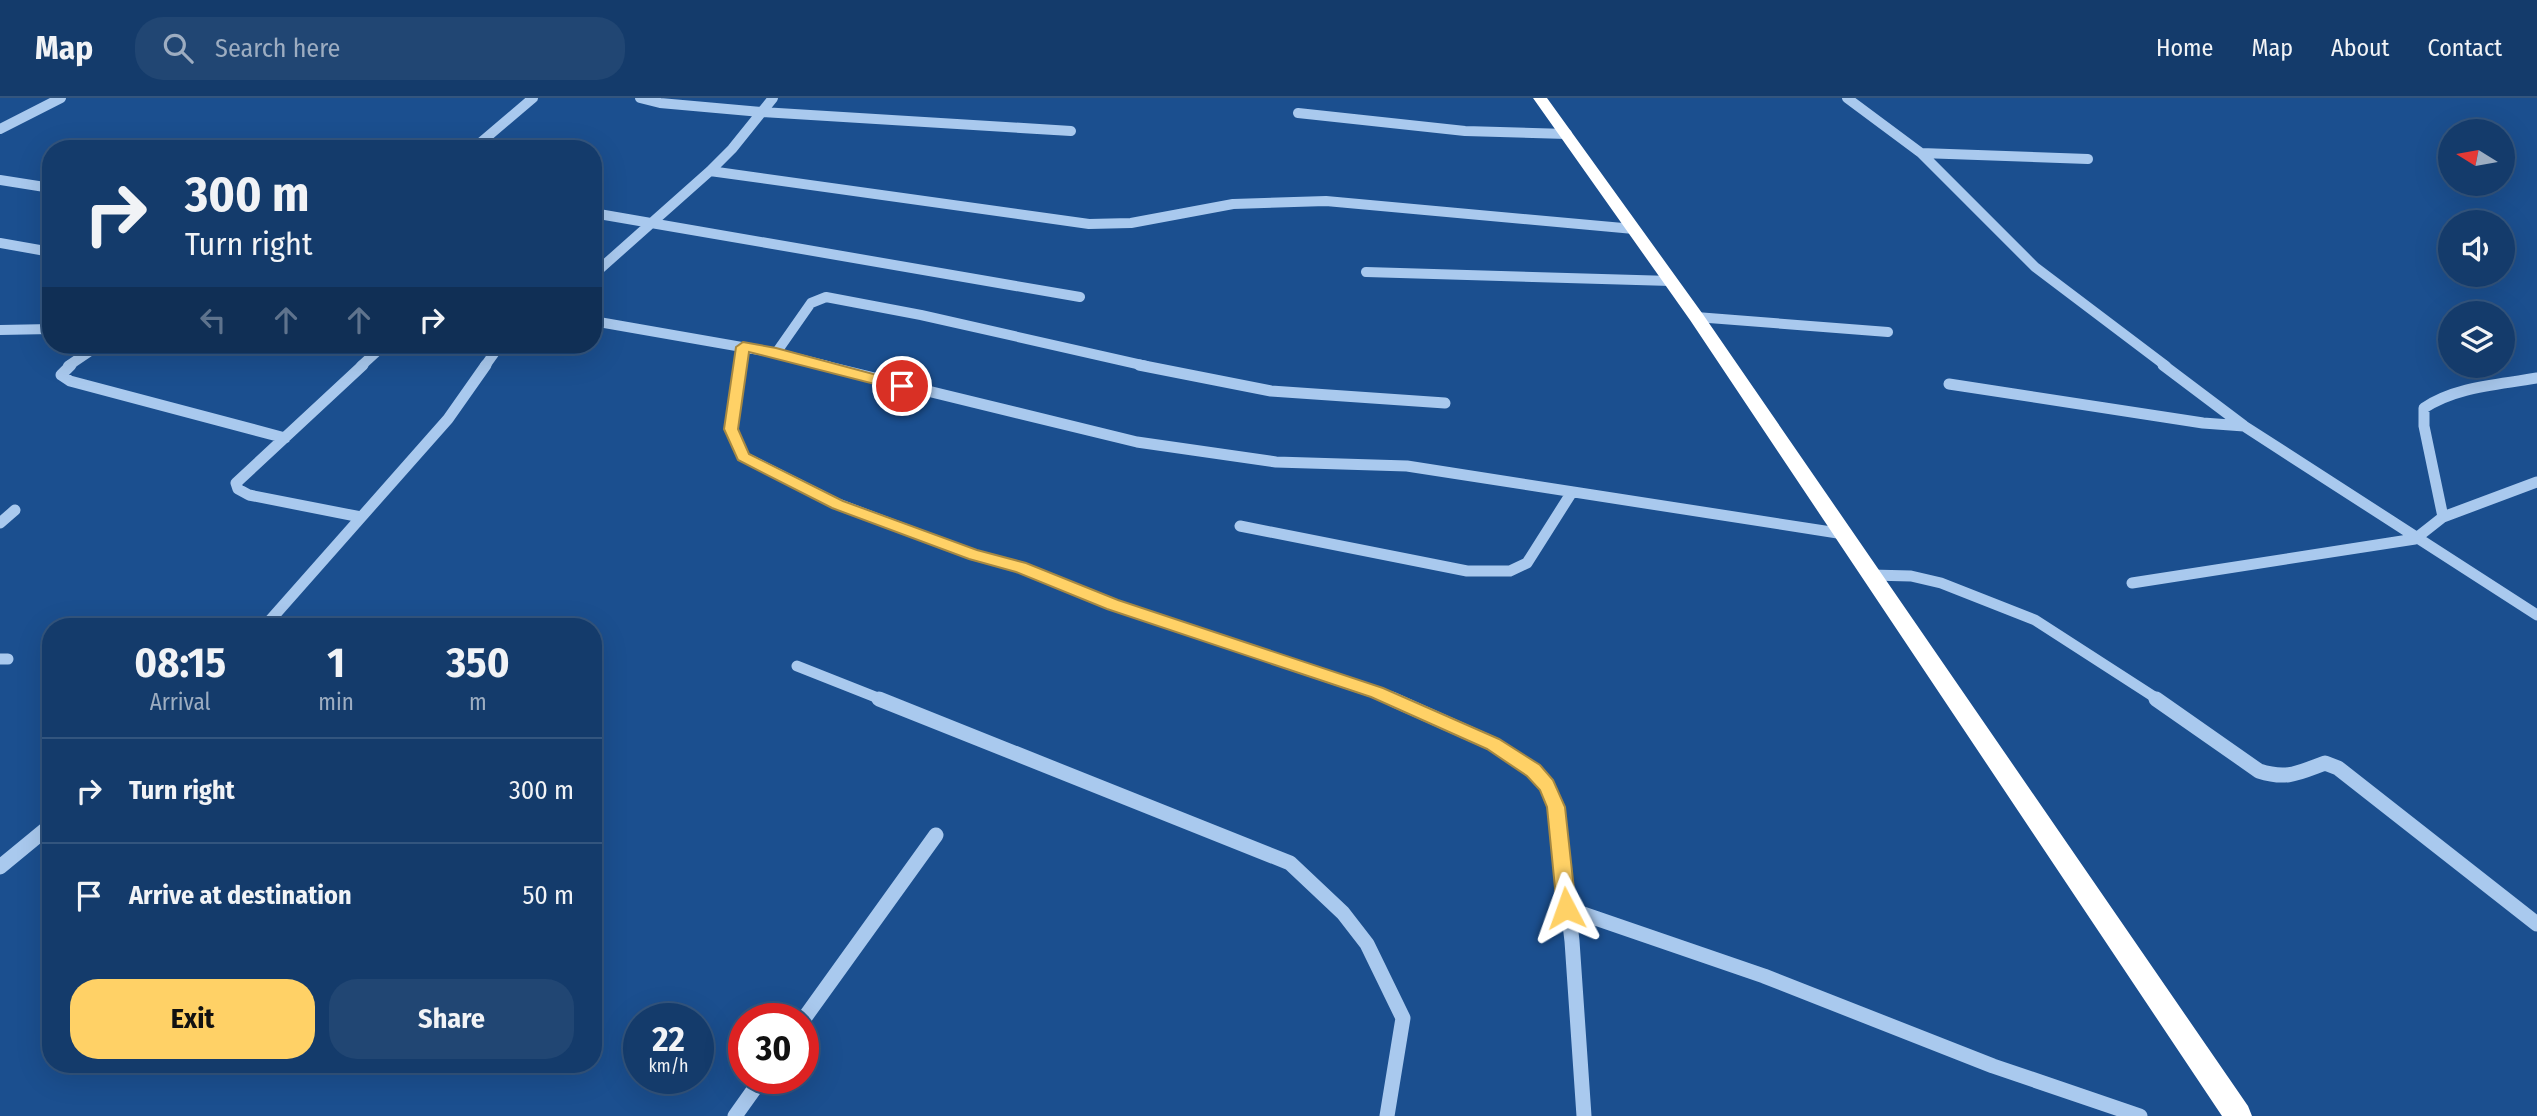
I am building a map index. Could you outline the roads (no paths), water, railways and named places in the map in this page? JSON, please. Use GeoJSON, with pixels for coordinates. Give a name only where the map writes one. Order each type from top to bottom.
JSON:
{"type":"FeatureCollection","features":[{"type":"Feature","properties":{"kind":"highway"},"geometry":{"type":"LineString","coordinates":[[1540,98],[1696,317],[2238,1116]]}},
{"type":"Feature","properties":{"kind":"street"},"geometry":{"type":"LineString","coordinates":[[0,129],[61,98]]}},
{"type":"Feature","properties":{"kind":"street"},"geometry":{"type":"LineString","coordinates":[[484,140],[533,98]]}},
{"type":"Feature","properties":{"kind":"street"},"geometry":{"type":"LineString","coordinates":[[640,98],[761,111],[1071,131]]}},
{"type":"Feature","properties":{"kind":"street"},"geometry":{"type":"LineString","coordinates":[[602,267],[710,171],[732,149],[773,98]]}},
{"type":"Feature","properties":{"kind":"street"},"geometry":{"type":"LineString","coordinates":[[1847,98],[1921,153],[2035,267],[2244,426],[2415,539],[2537,615]]}},
{"type":"Feature","properties":{"kind":"street"},"geometry":{"type":"LineString","coordinates":[[1298,113],[1455,133],[1567,134]]}},
{"type":"Feature","properties":{"kind":"street"},"geometry":{"type":"LineString","coordinates":[[1921,153],[2088,159]]}},
{"type":"Feature","properties":{"kind":"street"},"geometry":{"type":"LineString","coordinates":[[710,171],[1088,224],[1131,223],[1233,204],[1326,201],[1504,220],[1634,229]]}},
{"type":"Feature","properties":{"kind":"street"},"geometry":{"type":"LineString","coordinates":[[0,180],[42,187]]}},
{"type":"Feature","properties":{"kind":"street"},"geometry":{"type":"LineString","coordinates":[[602,215],[1080,298]]}},
{"type":"Feature","properties":{"kind":"street"},"geometry":{"type":"LineString","coordinates":[[0,243],[42,250]]}},
{"type":"Feature","properties":{"kind":"street"},"geometry":{"type":"LineString","coordinates":[[1366,272],[1671,281]]}},
{"type":"Feature","properties":{"kind":"street"},"geometry":{"type":"LineString","coordinates":[[776,353],[811,303],[826,297],[1271,391],[1445,404]]}},
{"type":"Feature","properties":{"kind":"street"},"geometry":{"type":"LineString","coordinates":[[1696,317],[1888,332]]}},
{"type":"Feature","properties":{"kind":"street"},"geometry":{"type":"LineString","coordinates":[[602,323],[776,353],[953,399],[1137,442],[1276,462],[1407,466],[1844,534]]}},
{"type":"Feature","properties":{"kind":"street"},"geometry":{"type":"LineString","coordinates":[[0,330],[42,329]]}},
{"type":"Feature","properties":{"kind":"street"},"geometry":{"type":"LineString","coordinates":[[743,347],[731,429],[744,457],[838,504],[962,551],[1020,567],[1112,605],[1377,692],[1493,744],[1534,770],[1547,786],[1556,807],[1572,941],[1584,1116]]}},
{"type":"Feature","properties":{"kind":"street"},"geometry":{"type":"LineString","coordinates":[[86,354],[65,368],[61,375],[70,381],[285,438]]}},
{"type":"Feature","properties":{"kind":"street"},"geometry":{"type":"LineString","coordinates":[[361,517],[249,495],[237,489],[236,483],[374,354]]}},
{"type":"Feature","properties":{"kind":"street"},"geometry":{"type":"LineString","coordinates":[[272,618],[448,419],[494,354]]}},
{"type":"Feature","properties":{"kind":"street"},"geometry":{"type":"LineString","coordinates":[[2443,517],[2424,426],[2424,408],[2431,402],[2449,396],[2537,378]]}},
{"type":"Feature","properties":{"kind":"street"},"geometry":{"type":"LineString","coordinates":[[1949,384],[2203,423],[2244,426]]}},
{"type":"Feature","properties":{"kind":"street"},"geometry":{"type":"LineString","coordinates":[[2132,583],[2415,539],[2443,517],[2537,482]]}},
{"type":"Feature","properties":{"kind":"street"},"geometry":{"type":"LineString","coordinates":[[1240,526],[1467,571],[1510,571],[1527,563],[1538,550],[1572,492]]}},
{"type":"Feature","properties":{"kind":"street"},"geometry":{"type":"LineString","coordinates":[[0,523],[15,510]]}},
{"type":"Feature","properties":{"kind":"street"},"geometry":{"type":"LineString","coordinates":[[1871,575],[1911,576],[1941,583],[2035,620],[2180,714],[2259,771],[2279,777],[2294,775],[2325,763],[2338,768],[2537,924]]}},
{"type":"Feature","properties":{"kind":"street"},"geometry":{"type":"LineString","coordinates":[[797,666],[1290,863],[1343,913],[1367,944],[1403,1018],[1387,1116]]}},
{"type":"Feature","properties":{"kind":"street"},"geometry":{"type":"LineString","coordinates":[[0,867],[42,832]]}},
{"type":"Feature","properties":{"kind":"street"},"geometry":{"type":"LineString","coordinates":[[815,1003],[936,835]]}},
{"type":"Feature","properties":{"kind":"street"},"geometry":{"type":"LineString","coordinates":[[1566,908],[1764,976],[1993,1066],[2140,1116]]}},
{"type":"Feature","properties":{"kind":"street"},"geometry":{"type":"LineString","coordinates":[[735,1116],[751,1094]]}}]}
